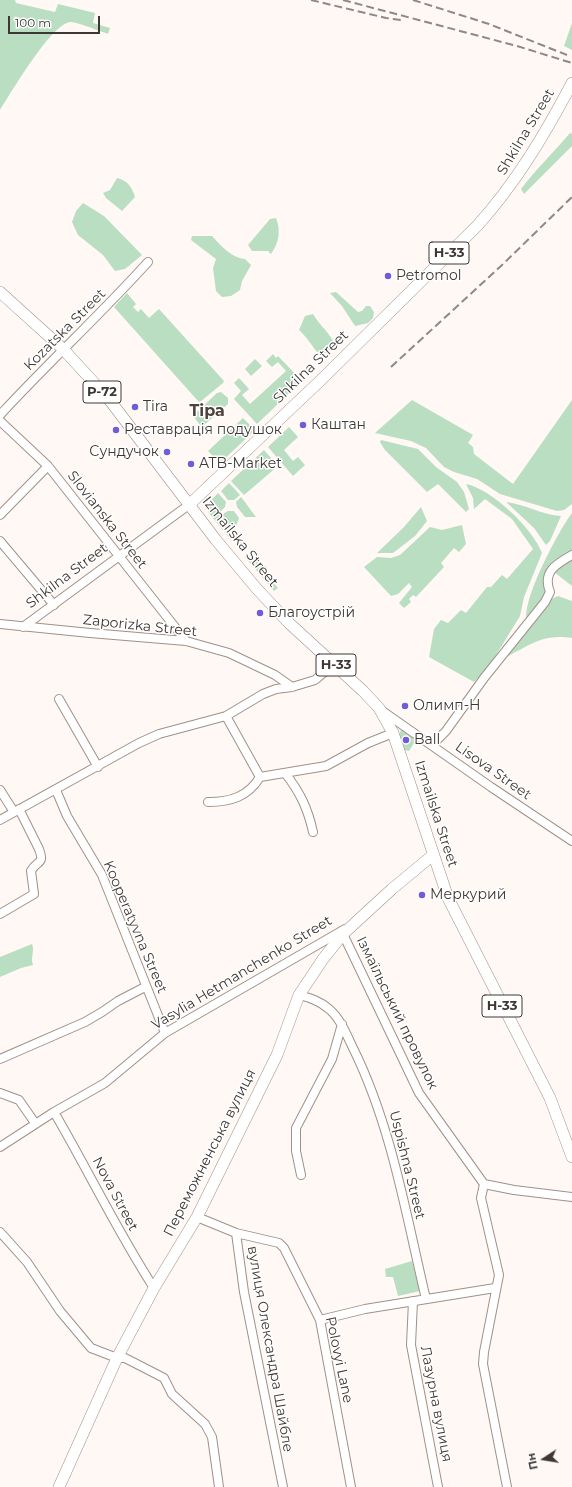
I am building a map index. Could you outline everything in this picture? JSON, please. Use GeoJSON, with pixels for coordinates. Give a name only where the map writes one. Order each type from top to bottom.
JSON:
{"type":"FeatureCollection","features":[{"type":"Feature","properties":{"kind":"main road","name":"Shkilna Street"},"geometry":{"type":"LineString","coordinates":[[190,504],[321,380],[493,209],[520,173],[572,83]]}},
{"type":"Feature","properties":{"kind":"main road","name":"Izmailska Street"},"geometry":{"type":"LineString","coordinates":[[0,292],[63,349],[108,398],[216,540],[257,589],[289,623],[363,690],[379,708],[393,733],[448,898],[550,1098],[572,1157]]}},
{"type":"Feature","properties":{"kind":"main road","name":"Vasylia Hetmanchenko Street"},"geometry":{"type":"LineString","coordinates":[[353,924],[433,855]]}},
{"type":"Feature","properties":{"kind":"main road","name":"Переможненська вулиця"},"geometry":{"type":"LineString","coordinates":[[59,1487],[117,1358],[154,1288],[197,1217],[277,1054],[299,995],[323,959],[353,924]]}},
{"type":"Feature","properties":{"kind":"street","name":"Kozatska Street"},"geometry":{"type":"LineString","coordinates":[[0,415],[63,349],[109,306],[148,262]]}},
{"type":"Feature","properties":{"kind":"street","name":"Slovianska Street"},"geometry":{"type":"LineString","coordinates":[[0,421],[48,466],[186,641]]}},
{"type":"Feature","properties":{"kind":"street"},"geometry":{"type":"LineString","coordinates":[[0,515],[48,466]]}},
{"type":"Feature","properties":{"kind":"street","name":"Shkilna Street"},"geometry":{"type":"LineString","coordinates":[[23,627],[190,504]]}},
{"type":"Feature","properties":{"kind":"street"},"geometry":{"type":"LineString","coordinates":[[0,541],[54,605]]}},
{"type":"Feature","properties":{"kind":"street"},"geometry":{"type":"LineString","coordinates":[[432,745],[446,731],[484,678],[545,602],[550,592],[547,584],[549,571],[558,562],[572,555]]}},
{"type":"Feature","properties":{"kind":"street","name":"Zaporizka Street"},"geometry":{"type":"LineString","coordinates":[[0,624],[186,641],[229,653],[275,675],[292,687]]}},
{"type":"Feature","properties":{"kind":"street"},"geometry":{"type":"LineString","coordinates":[[0,820],[98,767],[139,742],[159,734],[226,716],[263,694],[276,689],[292,687],[315,680],[334,664]]}},
{"type":"Feature","properties":{"kind":"street"},"geometry":{"type":"LineString","coordinates":[[59,699],[98,767]]}},
{"type":"Feature","properties":{"kind":"street","name":"Lisova Street"},"geometry":{"type":"LineString","coordinates":[[379,708],[491,787],[572,841]]}},
{"type":"Feature","properties":{"kind":"street"},"geometry":{"type":"LineString","coordinates":[[226,716],[260,776]]}},
{"type":"Feature","properties":{"kind":"street"},"geometry":{"type":"LineString","coordinates":[[260,776],[326,766],[368,743],[393,733]]}},
{"type":"Feature","properties":{"kind":"street"},"geometry":{"type":"LineString","coordinates":[[285,773],[301,795],[309,814],[313,832]]}},
{"type":"Feature","properties":{"kind":"street"},"geometry":{"type":"LineString","coordinates":[[208,802],[232,800],[243,796],[256,784],[260,776]]}},
{"type":"Feature","properties":{"kind":"street"},"geometry":{"type":"LineString","coordinates":[[0,790],[16,810],[42,856],[41,862],[31,871],[34,894],[0,914]]}},
{"type":"Feature","properties":{"kind":"street","name":"Kooperatyvna Street"},"geometry":{"type":"LineString","coordinates":[[56,790],[67,816],[102,875],[165,1033]]}},
{"type":"Feature","properties":{"kind":"street","name":"Vasylia Hetmanchenko Street"},"geometry":{"type":"LineString","coordinates":[[0,1147],[35,1123],[105,1083],[165,1033],[353,924]]}},
{"type":"Feature","properties":{"kind":"street","name":"Ізмаїльський провулок"},"geometry":{"type":"LineString","coordinates":[[343,934],[419,1093],[484,1184]]}},
{"type":"Feature","properties":{"kind":"street"},"geometry":{"type":"LineString","coordinates":[[0,1059],[85,1022],[118,1001],[146,987]]}},
{"type":"Feature","properties":{"kind":"street","name":"Uspishna Street"},"geometry":{"type":"LineString","coordinates":[[299,995],[319,1002],[330,1009],[342,1024],[366,1074],[387,1130],[426,1299]]}},
{"type":"Feature","properties":{"kind":"street"},"geometry":{"type":"LineString","coordinates":[[301,1175],[296,1151],[296,1128],[332,1059],[342,1024]]}},
{"type":"Feature","properties":{"kind":"street"},"geometry":{"type":"LineString","coordinates":[[0,1093],[19,1100],[35,1123]]}},
{"type":"Feature","properties":{"kind":"street","name":"Nova Street"},"geometry":{"type":"LineString","coordinates":[[54,1112],[103,1197],[128,1248],[154,1288]]}},
{"type":"Feature","properties":{"kind":"street"},"geometry":{"type":"LineString","coordinates":[[507,1487],[483,1364],[495,1288],[499,1275],[481,1198],[484,1184],[514,1190],[572,1197]]}},
{"type":"Feature","properties":{"kind":"street","name":"вулиця Олександра Шайбле"},"geometry":{"type":"LineString","coordinates":[[197,1217],[236,1233],[244,1292],[283,1487]]}},
{"type":"Feature","properties":{"kind":"street"},"geometry":{"type":"LineString","coordinates":[[0,1232],[27,1262],[60,1311],[91,1348],[117,1358],[125,1358],[164,1378],[172,1394],[205,1424],[212,1437],[219,1487]]}},
{"type":"Feature","properties":{"kind":"street","name":"Polovyi Lane"},"geometry":{"type":"LineString","coordinates":[[236,1233],[279,1243],[284,1248],[320,1320],[351,1487]]}},
{"type":"Feature","properties":{"kind":"street"},"geometry":{"type":"LineString","coordinates":[[320,1320],[364,1309],[495,1288]]}},
{"type":"Feature","properties":{"kind":"street","name":"Лазурна вулиця"},"geometry":{"type":"LineString","coordinates":[[413,1301],[411,1345],[438,1487]]}},
{"type":"Feature","properties":{"kind":"green space"},"geometry":{"type":"Polygon","coordinates":[[[0,0],[15,0],[16,3],[55,12],[58,4],[95,13],[93,23],[110,28],[108,34],[74,22],[70,22],[62,26],[42,46],[0,110],[0,0]]]}},
{"type":"Feature","properties":{"kind":"green space"},"geometry":{"type":"Polygon","coordinates":[[[572,23],[572,50],[564,46],[572,23]]]}},
{"type":"Feature","properties":{"kind":"green space"},"geometry":{"type":"Polygon","coordinates":[[[570,133],[572,134],[572,146],[524,194],[521,189],[570,133]]]}},
{"type":"Feature","properties":{"kind":"green space"},"geometry":{"type":"Polygon","coordinates":[[[117,178],[124,180],[129,184],[135,197],[122,211],[106,198],[103,193],[110,190],[117,178]]]}},
{"type":"Feature","properties":{"kind":"green space"},"geometry":{"type":"Polygon","coordinates":[[[83,203],[104,216],[142,255],[125,269],[115,271],[103,255],[78,235],[72,222],[76,211],[83,203]]]}},
{"type":"Feature","properties":{"kind":"green space"},"geometry":{"type":"Polygon","coordinates":[[[276,218],[279,232],[276,246],[271,254],[268,251],[252,251],[248,245],[270,219],[276,218]]]}},
{"type":"Feature","properties":{"kind":"green space"},"geometry":{"type":"Polygon","coordinates":[[[192,236],[212,236],[227,251],[245,259],[251,265],[242,281],[240,290],[231,296],[222,297],[216,291],[213,268],[216,259],[191,240],[192,236]]]}},
{"type":"Feature","properties":{"kind":"green space"},"geometry":{"type":"Polygon","coordinates":[[[336,292],[358,312],[362,311],[366,306],[370,306],[374,312],[373,318],[368,323],[355,326],[342,306],[330,293],[336,292]]]}},
{"type":"Feature","properties":{"kind":"green space"},"geometry":{"type":"Polygon","coordinates":[[[127,293],[136,304],[133,307],[138,312],[141,309],[149,318],[159,309],[224,381],[223,383],[200,402],[198,401],[114,307],[127,293]]]}},
{"type":"Feature","properties":{"kind":"green space"},"geometry":{"type":"Polygon","coordinates":[[[313,314],[335,345],[326,353],[318,353],[299,330],[305,316],[313,314]]]}},
{"type":"Feature","properties":{"kind":"green space"},"geometry":{"type":"Polygon","coordinates":[[[273,354],[276,358],[278,356],[302,381],[257,424],[234,399],[241,391],[234,383],[239,378],[249,389],[242,395],[250,404],[286,371],[278,362],[272,367],[266,361],[273,354]]]}},
{"type":"Feature","properties":{"kind":"green space"},"geometry":{"type":"Polygon","coordinates":[[[255,359],[262,366],[251,376],[245,369],[255,359]]]}},
{"type":"Feature","properties":{"kind":"green space"},"geometry":{"type":"Polygon","coordinates":[[[221,392],[228,398],[228,404],[203,426],[200,425],[194,417],[197,412],[217,393],[221,392]]]}},
{"type":"Feature","properties":{"kind":"green space"},"geometry":{"type":"Polygon","coordinates":[[[412,400],[473,435],[468,443],[473,447],[474,454],[513,484],[572,400],[572,504],[564,510],[557,511],[500,494],[477,479],[454,472],[444,467],[426,448],[411,441],[375,433],[412,400]]]}},
{"type":"Feature","properties":{"kind":"green space"},"geometry":{"type":"Polygon","coordinates":[[[243,418],[254,429],[253,432],[220,463],[208,451],[243,418]]]}},
{"type":"Feature","properties":{"kind":"green space"},"geometry":{"type":"Polygon","coordinates":[[[289,427],[298,437],[284,450],[293,461],[298,457],[305,465],[293,476],[268,447],[289,427]]]}},
{"type":"Feature","properties":{"kind":"green space"},"geometry":{"type":"Polygon","coordinates":[[[381,440],[418,449],[436,467],[457,482],[464,492],[469,509],[466,512],[438,484],[427,492],[385,450],[380,442],[381,440]]]}},
{"type":"Feature","properties":{"kind":"green space"},"geometry":{"type":"Polygon","coordinates":[[[264,450],[278,466],[244,495],[231,481],[264,450]]]}},
{"type":"Feature","properties":{"kind":"green space"},"geometry":{"type":"Polygon","coordinates":[[[229,483],[240,495],[234,500],[228,500],[221,491],[229,483]]]}},
{"type":"Feature","properties":{"kind":"green space"},"geometry":{"type":"Polygon","coordinates":[[[466,484],[476,487],[488,494],[510,511],[530,533],[542,553],[524,597],[520,616],[488,668],[474,682],[429,657],[434,629],[441,620],[448,623],[461,610],[466,613],[487,587],[491,587],[502,575],[507,579],[533,549],[512,519],[485,499],[474,509],[473,498],[466,484]]]}},
{"type":"Feature","properties":{"kind":"green space"},"geometry":{"type":"Polygon","coordinates":[[[218,493],[226,502],[225,507],[219,513],[221,515],[228,511],[234,511],[239,518],[231,540],[208,512],[208,504],[218,493]]]}},
{"type":"Feature","properties":{"kind":"green space"},"geometry":{"type":"Polygon","coordinates":[[[241,497],[256,517],[245,517],[237,507],[236,502],[241,497]]]}},
{"type":"Feature","properties":{"kind":"green space"},"geometry":{"type":"Polygon","coordinates":[[[506,502],[547,514],[561,516],[550,541],[546,545],[534,528],[506,502]]]}},
{"type":"Feature","properties":{"kind":"green space"},"geometry":{"type":"Polygon","coordinates":[[[421,507],[427,521],[415,536],[393,553],[377,553],[404,527],[421,507]]]}},
{"type":"Feature","properties":{"kind":"green space"},"geometry":{"type":"Polygon","coordinates":[[[572,513],[572,586],[554,572],[546,593],[527,621],[527,611],[530,598],[542,566],[550,549],[572,513]]]}},
{"type":"Feature","properties":{"kind":"green space"},"geometry":{"type":"Polygon","coordinates":[[[462,525],[466,544],[459,552],[454,548],[441,563],[444,567],[416,597],[413,595],[409,599],[411,602],[404,608],[399,603],[412,587],[409,583],[398,594],[391,596],[364,567],[377,557],[391,558],[400,555],[430,527],[442,530],[462,525]]]}},
{"type":"Feature","properties":{"kind":"green space"},"geometry":{"type":"Polygon","coordinates":[[[248,555],[267,567],[265,573],[278,588],[274,591],[245,557],[248,555]]]}},
{"type":"Feature","properties":{"kind":"green space"},"geometry":{"type":"Polygon","coordinates":[[[558,596],[572,601],[572,638],[552,637],[544,639],[504,658],[549,600],[558,596]]]}},
{"type":"Feature","properties":{"kind":"green space"},"geometry":{"type":"Polygon","coordinates":[[[401,730],[404,730],[413,738],[414,743],[409,751],[404,750],[399,735],[401,730]]]}},
{"type":"Feature","properties":{"kind":"green space"},"geometry":{"type":"Polygon","coordinates":[[[32,944],[33,965],[21,968],[0,977],[0,957],[32,944]]]}},
{"type":"Feature","properties":{"kind":"green space"},"geometry":{"type":"Polygon","coordinates":[[[412,1261],[420,1291],[398,1296],[393,1277],[386,1277],[385,1269],[412,1261]]]}},
{"type":"Feature","properties":{"kind":"railway"},"geometry":{"type":"LineString","coordinates":[[311,0],[386,18],[401,20]]}},
{"type":"Feature","properties":{"kind":"railway"},"geometry":{"type":"LineString","coordinates":[[343,0],[517,46],[572,63]]}},
{"type":"Feature","properties":{"kind":"railway"},"geometry":{"type":"LineString","coordinates":[[413,0],[489,24],[567,55]]}},
{"type":"Feature","properties":{"kind":"railway"},"geometry":{"type":"LineString","coordinates":[[391,367],[501,266],[572,197]]}},
{"type":"Feature","properties":{"kind":"place","name":"Petromol"},"geometry":{"type":"Point","coordinates":[388,276]}},
{"type":"Feature","properties":{"kind":"place","name":"Tira"},"geometry":{"type":"Point","coordinates":[135,407]}},
{"type":"Feature","properties":{"kind":"place","name":"Каштан"},"geometry":{"type":"Point","coordinates":[303,425]}},
{"type":"Feature","properties":{"kind":"place","name":"Реставрація подушок"},"geometry":{"type":"Point","coordinates":[116,430]}},
{"type":"Feature","properties":{"kind":"place","name":"Сундучок"},"geometry":{"type":"Point","coordinates":[167,452]}},
{"type":"Feature","properties":{"kind":"place","name":"ATB-Market"},"geometry":{"type":"Point","coordinates":[191,464]}},
{"type":"Feature","properties":{"kind":"place","name":"Благоустрій"},"geometry":{"type":"Point","coordinates":[260,613]}},
{"type":"Feature","properties":{"kind":"place","name":"Олимп-Н"},"geometry":{"type":"Point","coordinates":[405,706]}},
{"type":"Feature","properties":{"kind":"place","name":"Ball"},"geometry":{"type":"Point","coordinates":[406,740]}},
{"type":"Feature","properties":{"kind":"place","name":"Меркурий"},"geometry":{"type":"Point","coordinates":[422,895]}},
{"type":"Feature","properties":{"kind":"district","name":"Тіра"},"geometry":{"type":"Point","coordinates":[207,411]}}]}
